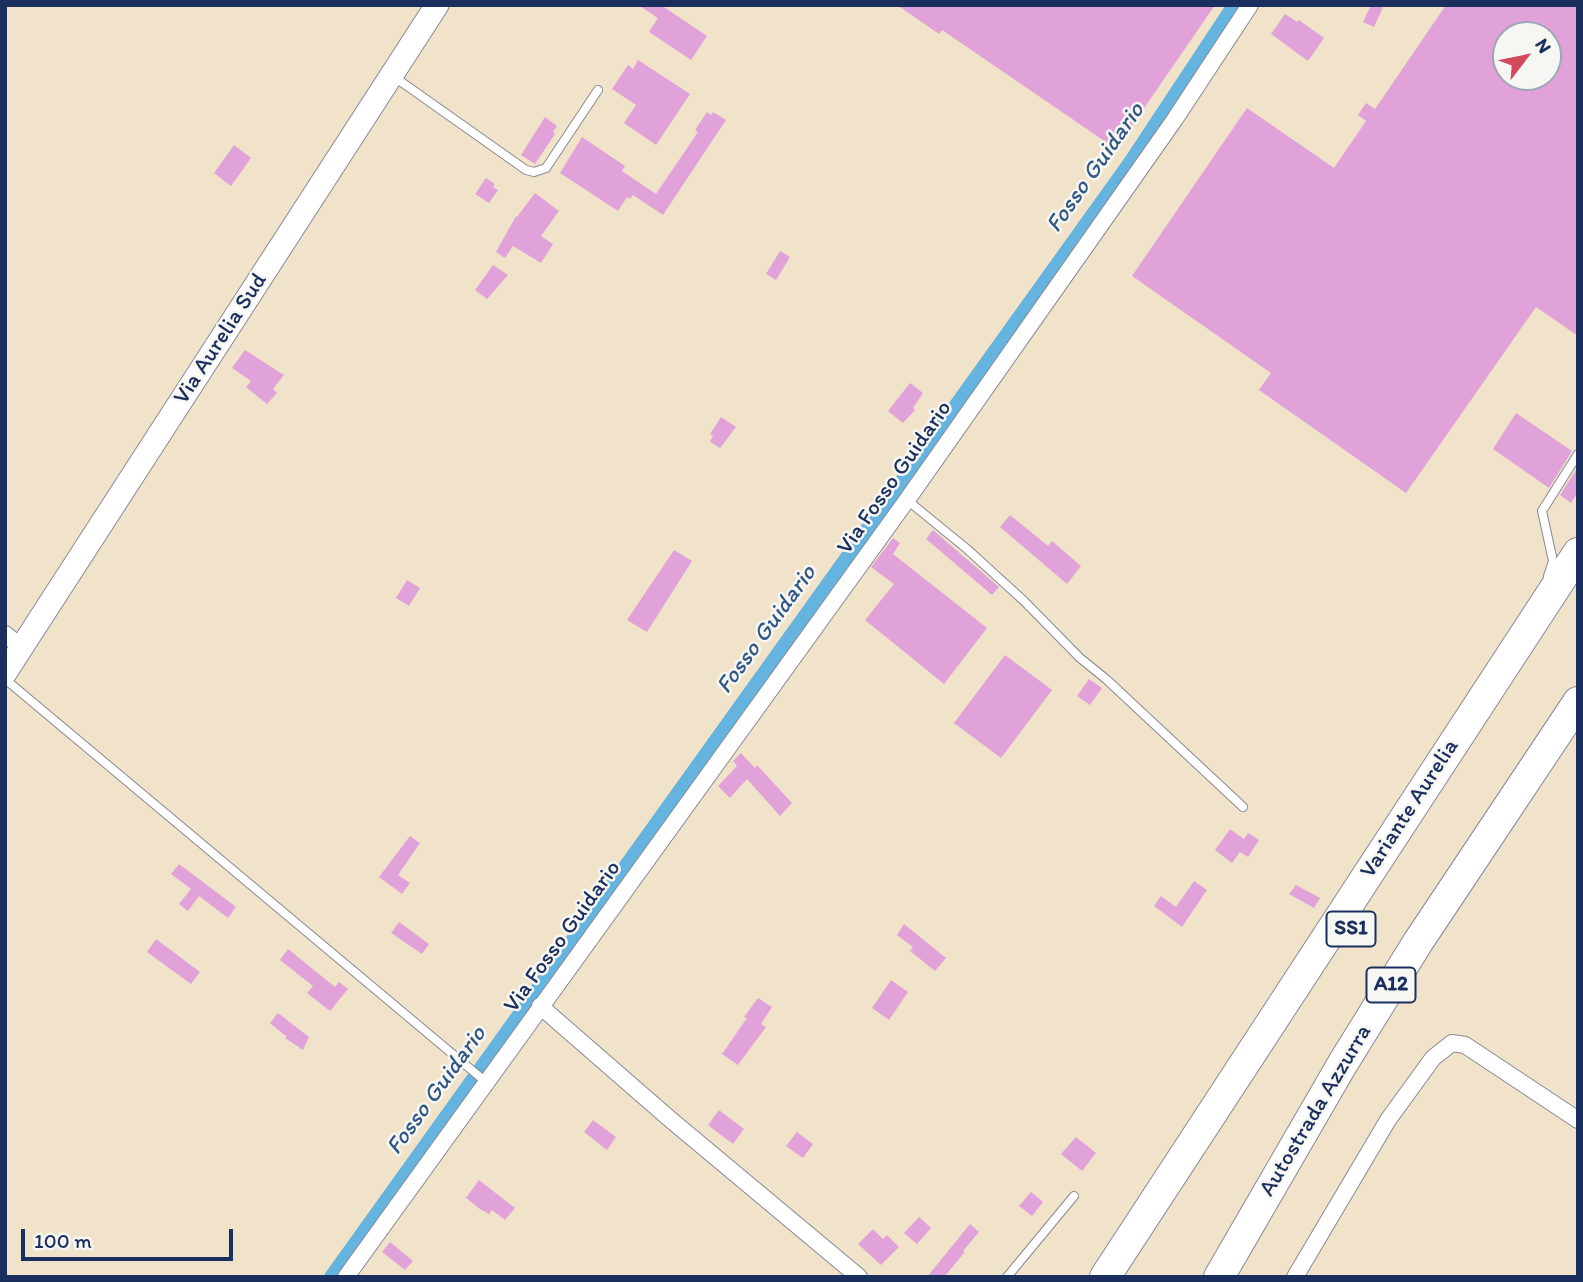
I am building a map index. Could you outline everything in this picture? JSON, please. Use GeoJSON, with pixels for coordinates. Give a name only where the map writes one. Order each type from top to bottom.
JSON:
{"type":"FeatureCollection","features":[{"type":"Feature","properties":{"kind":"highway","name":"Variante Aurelia"},"geometry":{"type":"LineString","coordinates":[[1105,1277],[1578,553]]}},
{"type":"Feature","properties":{"kind":"highway","name":"Variante Aurelia"},"geometry":{"type":"LineString","coordinates":[[1124,1277],[1578,582]]}},
{"type":"Feature","properties":{"kind":"highway","name":"Autostrada Azzurra"},"geometry":{"type":"LineString","coordinates":[[1219,1277],[1343,1063],[1418,942],[1578,702]]}},
{"type":"Feature","properties":{"kind":"highway","name":"Autostrada Azzurra"},"geometry":{"type":"LineString","coordinates":[[1240,1277],[1432,958],[1578,738]]}},
{"type":"Feature","properties":{"kind":"main road","name":"Via Aurelia Sud"},"geometry":{"type":"LineString","coordinates":[[5,673],[13,640],[437,5]]}},
{"type":"Feature","properties":{"kind":"street","name":"Via Fosso Guidario"},"geometry":{"type":"LineString","coordinates":[[346,1277],[484,1081],[907,500],[1175,119],[1250,5]]}},
{"type":"Feature","properties":{"kind":"street"},"geometry":{"type":"LineString","coordinates":[[540,1006],[859,1277]]}},
{"type":"Feature","properties":{"kind":"street"},"geometry":{"type":"LineString","coordinates":[[1295,1277],[1388,1120],[1433,1058],[1452,1043],[1465,1045],[1578,1120]]}},
{"type":"Feature","properties":{"kind":"lane"},"geometry":{"type":"LineString","coordinates":[[392,75],[526,170],[534,172],[546,168],[598,90]]}},
{"type":"Feature","properties":{"kind":"lane"},"geometry":{"type":"LineString","coordinates":[[1537,614],[1553,561],[1542,510],[1578,454]]}},
{"type":"Feature","properties":{"kind":"lane"},"geometry":{"type":"LineString","coordinates":[[907,500],[1005,584],[1080,658],[1116,688],[1243,807]]}},
{"type":"Feature","properties":{"kind":"lane"},"geometry":{"type":"LineString","coordinates":[[5,679],[484,1081]]}},
{"type":"Feature","properties":{"kind":"lane"},"geometry":{"type":"LineString","coordinates":[[1007,1277],[1074,1196]]}},
{"type":"Feature","properties":{"kind":"building"},"geometry":{"type":"Polygon","coordinates":[[[638,5],[661,5],[707,36],[691,60],[649,32],[658,18],[638,5]]]}},
{"type":"Feature","properties":{"kind":"building"},"geometry":{"type":"Polygon","coordinates":[[[897,5],[1215,5],[1116,149],[942,30],[939,34],[897,5]]]}},
{"type":"Feature","properties":{"kind":"building"},"geometry":{"type":"Polygon","coordinates":[[[1371,5],[1384,5],[1374,27],[1363,22],[1371,5]]]}},
{"type":"Feature","properties":{"kind":"building"},"geometry":{"type":"Polygon","coordinates":[[[1446,5],[1578,5],[1578,336],[1536,307],[1406,493],[1259,390],[1271,373],[1132,276],[1247,108],[1334,168],[1366,121],[1358,115],[1366,103],[1375,109],[1446,5]]]}},
{"type":"Feature","properties":{"kind":"building"},"geometry":{"type":"Polygon","coordinates":[[[1285,14],[1297,22],[1299,20],[1324,38],[1308,61],[1271,34],[1285,14]]]}},
{"type":"Feature","properties":{"kind":"building"},"geometry":{"type":"Polygon","coordinates":[[[638,60],[690,94],[656,145],[624,123],[636,105],[612,89],[628,65],[633,69],[638,60]]]}},
{"type":"Feature","properties":{"kind":"building"},"geometry":{"type":"Polygon","coordinates":[[[707,112],[711,115],[713,112],[726,120],[663,215],[633,195],[630,199],[627,197],[618,211],[560,173],[582,137],[625,166],[622,171],[656,194],[698,132],[695,130],[707,112]]]}},
{"type":"Feature","properties":{"kind":"building"},"geometry":{"type":"Polygon","coordinates":[[[545,117],[557,126],[553,132],[555,134],[535,164],[521,155],[545,117]]]}},
{"type":"Feature","properties":{"kind":"building"},"geometry":{"type":"Polygon","coordinates":[[[234,145],[251,158],[231,186],[214,173],[234,145]]]}},
{"type":"Feature","properties":{"kind":"building"},"geometry":{"type":"Polygon","coordinates":[[[486,178],[495,184],[493,187],[498,190],[489,203],[475,194],[486,178]]]}},
{"type":"Feature","properties":{"kind":"building"},"geometry":{"type":"Polygon","coordinates":[[[535,193],[559,211],[541,236],[553,244],[541,263],[513,246],[505,258],[496,252],[516,216],[535,193]]]}},
{"type":"Feature","properties":{"kind":"building"},"geometry":{"type":"Polygon","coordinates":[[[780,251],[790,257],[776,280],[766,274],[780,251]]]}},
{"type":"Feature","properties":{"kind":"building"},"geometry":{"type":"Polygon","coordinates":[[[493,265],[508,275],[487,299],[475,290],[493,265]]]}},
{"type":"Feature","properties":{"kind":"building"},"geometry":{"type":"Polygon","coordinates":[[[245,350],[284,375],[273,389],[277,393],[267,404],[246,387],[251,381],[232,368],[245,350]]]}},
{"type":"Feature","properties":{"kind":"building"},"geometry":{"type":"Polygon","coordinates":[[[910,383],[923,393],[913,408],[915,410],[903,423],[888,411],[910,383]]]}},
{"type":"Feature","properties":{"kind":"building"},"geometry":{"type":"Polygon","coordinates":[[[1516,413],[1572,451],[1549,488],[1493,449],[1516,413]]]}},
{"type":"Feature","properties":{"kind":"building"},"geometry":{"type":"Polygon","coordinates":[[[721,417],[736,427],[720,448],[710,442],[713,436],[710,434],[721,417]]]}},
{"type":"Feature","properties":{"kind":"building"},"geometry":{"type":"Polygon","coordinates":[[[1578,467],[1578,492],[1571,503],[1560,495],[1578,467]]]}},
{"type":"Feature","properties":{"kind":"building"},"geometry":{"type":"Polygon","coordinates":[[[1010,515],[1048,546],[1052,541],[1081,566],[1067,584],[1000,527],[1010,515]]]}},
{"type":"Feature","properties":{"kind":"building"},"geometry":{"type":"Polygon","coordinates":[[[933,530],[999,587],[992,595],[926,539],[933,530]]]}},
{"type":"Feature","properties":{"kind":"building"},"geometry":{"type":"Polygon","coordinates":[[[893,538],[900,543],[893,554],[987,628],[944,684],[865,620],[894,584],[871,567],[893,538]]]}},
{"type":"Feature","properties":{"kind":"building"},"geometry":{"type":"Polygon","coordinates":[[[674,550],[692,561],[647,632],[627,620],[674,550]]]}},
{"type":"Feature","properties":{"kind":"building"},"geometry":{"type":"Polygon","coordinates":[[[407,580],[420,588],[409,606],[396,598],[407,580]]]}},
{"type":"Feature","properties":{"kind":"building"},"geometry":{"type":"Polygon","coordinates":[[[1005,655],[1052,690],[1001,758],[954,723],[1005,655]]]}},
{"type":"Feature","properties":{"kind":"building"},"geometry":{"type":"Polygon","coordinates":[[[1089,679],[1102,688],[1090,705],[1077,696],[1089,679]]]}},
{"type":"Feature","properties":{"kind":"building"},"geometry":{"type":"Polygon","coordinates":[[[741,753],[755,768],[757,765],[792,803],[780,816],[747,779],[730,798],[718,786],[737,766],[733,761],[741,753]]]}},
{"type":"Feature","properties":{"kind":"building"},"geometry":{"type":"Polygon","coordinates":[[[1230,829],[1244,839],[1248,833],[1259,840],[1248,857],[1240,852],[1232,863],[1215,850],[1230,829]]]}},
{"type":"Feature","properties":{"kind":"building"},"geometry":{"type":"Polygon","coordinates":[[[410,836],[420,843],[398,875],[410,883],[402,894],[379,877],[410,836]]]}},
{"type":"Feature","properties":{"kind":"building"},"geometry":{"type":"Polygon","coordinates":[[[179,864],[236,907],[228,918],[199,896],[188,911],[179,904],[191,889],[171,874],[179,864]]]}},
{"type":"Feature","properties":{"kind":"building"},"geometry":{"type":"Polygon","coordinates":[[[1194,881],[1207,890],[1182,927],[1154,906],[1161,896],[1176,907],[1194,881]]]}},
{"type":"Feature","properties":{"kind":"building"},"geometry":{"type":"Polygon","coordinates":[[[1296,885],[1320,898],[1314,908],[1289,894],[1296,885]]]}},
{"type":"Feature","properties":{"kind":"building"},"geometry":{"type":"Polygon","coordinates":[[[399,922],[429,944],[422,954],[391,933],[399,922]]]}},
{"type":"Feature","properties":{"kind":"building"},"geometry":{"type":"Polygon","coordinates":[[[904,924],[946,958],[935,971],[910,951],[913,947],[897,935],[904,924]]]}},
{"type":"Feature","properties":{"kind":"building"},"geometry":{"type":"Polygon","coordinates":[[[156,939],[200,972],[191,984],[147,952],[156,939]]]}},
{"type":"Feature","properties":{"kind":"building"},"geometry":{"type":"Polygon","coordinates":[[[288,949],[335,987],[339,982],[348,989],[330,1011],[307,993],[313,986],[280,960],[288,949]]]}},
{"type":"Feature","properties":{"kind":"building"},"geometry":{"type":"Polygon","coordinates":[[[891,980],[908,992],[889,1020],[872,1008],[891,980]]]}},
{"type":"Feature","properties":{"kind":"building"},"geometry":{"type":"Polygon","coordinates":[[[758,998],[772,1007],[761,1024],[766,1027],[738,1065],[722,1054],[758,998]]]}},
{"type":"Feature","properties":{"kind":"building"},"geometry":{"type":"Polygon","coordinates":[[[278,1013],[309,1037],[303,1050],[285,1038],[287,1037],[270,1023],[278,1013]]]}},
{"type":"Feature","properties":{"kind":"building"},"geometry":{"type":"Polygon","coordinates":[[[719,1110],[744,1129],[733,1144],[708,1125],[719,1110]]]}},
{"type":"Feature","properties":{"kind":"building"},"geometry":{"type":"Polygon","coordinates":[[[593,1120],[616,1137],[607,1150],[584,1132],[593,1120]]]}},
{"type":"Feature","properties":{"kind":"building"},"geometry":{"type":"Polygon","coordinates":[[[797,1132],[813,1144],[803,1158],[786,1146],[797,1132]]]}},
{"type":"Feature","properties":{"kind":"building"},"geometry":{"type":"Polygon","coordinates":[[[1076,1137],[1096,1153],[1082,1171],[1061,1154],[1076,1137]]]}},
{"type":"Feature","properties":{"kind":"building"},"geometry":{"type":"Polygon","coordinates":[[[479,1180],[515,1208],[505,1220],[492,1210],[489,1214],[480,1209],[466,1198],[479,1180]]]}},
{"type":"Feature","properties":{"kind":"building"},"geometry":{"type":"Polygon","coordinates":[[[1031,1192],[1043,1202],[1032,1216],[1019,1206],[1031,1192]]]}},
{"type":"Feature","properties":{"kind":"building"},"geometry":{"type":"Polygon","coordinates":[[[919,1217],[931,1228],[917,1244],[904,1233],[919,1217]]]}},
{"type":"Feature","properties":{"kind":"building"},"geometry":{"type":"Polygon","coordinates":[[[970,1224],[979,1232],[963,1251],[965,1252],[944,1277],[927,1277],[970,1224]]]}},
{"type":"Feature","properties":{"kind":"building"},"geometry":{"type":"Polygon","coordinates":[[[873,1229],[883,1239],[887,1235],[899,1247],[881,1265],[858,1244],[873,1229]]]}},
{"type":"Feature","properties":{"kind":"building"},"geometry":{"type":"Polygon","coordinates":[[[390,1242],[413,1261],[405,1270],[382,1252],[390,1242]]]}},
{"type":"Feature","properties":{"kind":"waterway","name":"Fosso Guidario"},"geometry":{"type":"LineString","coordinates":[[331,1277],[1131,161],[1234,5]]}}]}
